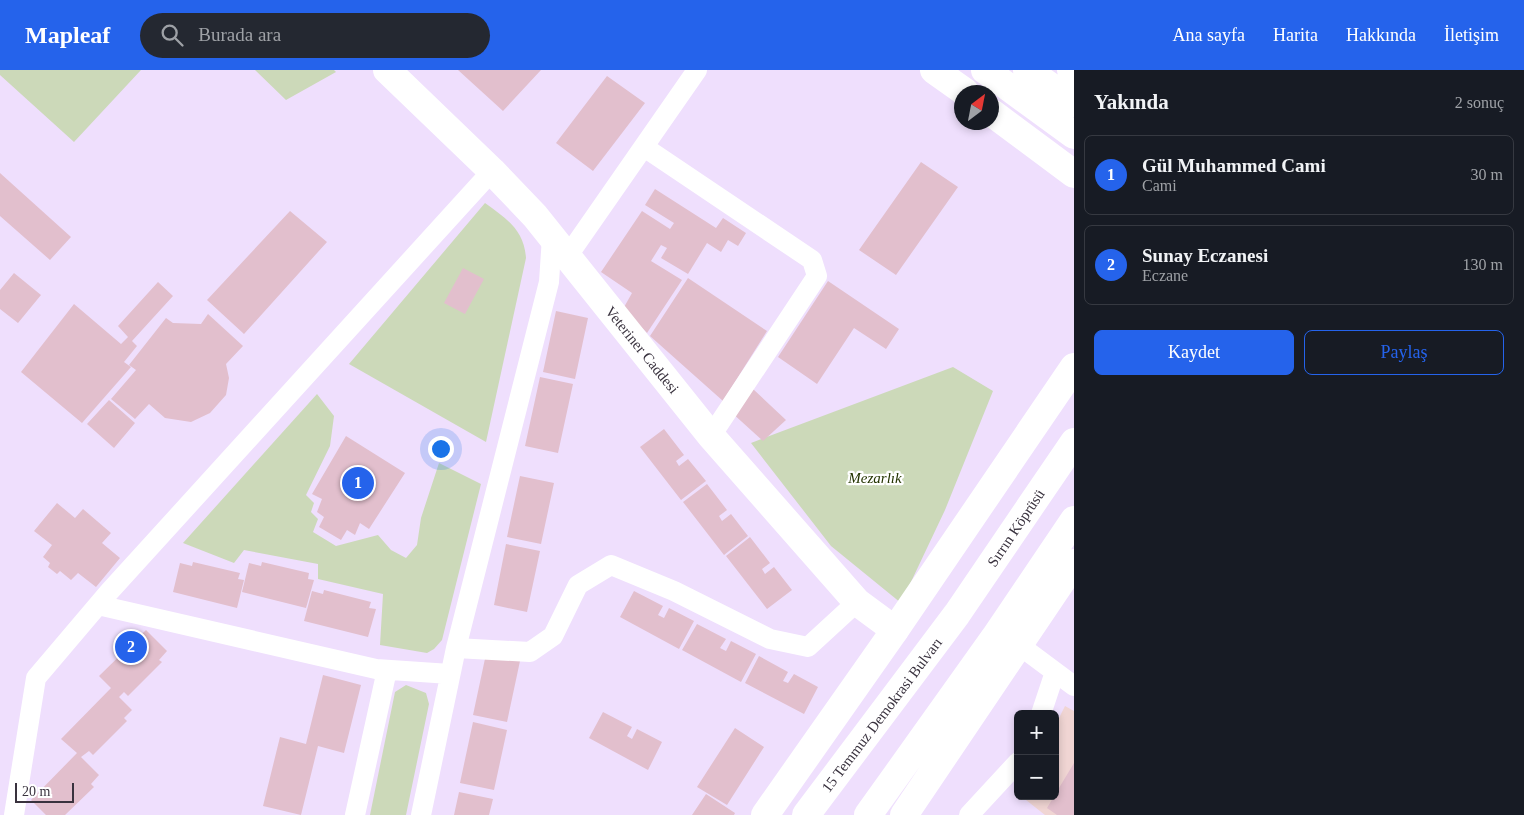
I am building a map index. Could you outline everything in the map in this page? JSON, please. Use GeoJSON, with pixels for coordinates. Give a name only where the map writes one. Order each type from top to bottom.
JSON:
{"type":"FeatureCollection","features":[{"type":"Feature","properties":{"kind":"main road","name":"Veteriner Caddesi"},"geometry":{"type":"LineString","coordinates":[[387,70],[492,171],[560,247],[711,436],[856,602],[895,630]]}},
{"type":"Feature","properties":{"kind":"main road"},"geometry":{"type":"LineString","coordinates":[[934,70],[955,85]]}},
{"type":"Feature","properties":{"kind":"main road"},"geometry":{"type":"LineString","coordinates":[[985,70],[1074,135]]}},
{"type":"Feature","properties":{"kind":"main road"},"geometry":{"type":"LineString","coordinates":[[1027,70],[1074,103]]}},
{"type":"Feature","properties":{"kind":"main road"},"geometry":{"type":"LineString","coordinates":[[999,118],[1072,174]]}},
{"type":"Feature","properties":{"kind":"main road"},"geometry":{"type":"LineString","coordinates":[[765,815],[895,630],[1074,367]]}},
{"type":"Feature","properties":{"kind":"main road","name":"Sırrın Köprüsü"},"geometry":{"type":"LineString","coordinates":[[957,614],[1074,442]]}},
{"type":"Feature","properties":{"kind":"main road"},"geometry":{"type":"LineString","coordinates":[[904,815],[1007,641],[1074,520]]}},
{"type":"Feature","properties":{"kind":"main road"},"geometry":{"type":"LineString","coordinates":[[868,815],[1007,641],[1074,563]]}},
{"type":"Feature","properties":{"kind":"main road","name":"15 Temmuz Demokrasi Bulvarı"},"geometry":{"type":"LineString","coordinates":[[806,815],[957,614]]}},
{"type":"Feature","properties":{"kind":"street"},"geometry":{"type":"LineString","coordinates":[[421,815],[456,648],[549,282],[560,247],[644,147],[697,70]]}},
{"type":"Feature","properties":{"kind":"street"},"geometry":{"type":"LineString","coordinates":[[644,147],[812,260],[817,276],[711,436]]}},
{"type":"Feature","properties":{"kind":"street"},"geometry":{"type":"LineString","coordinates":[[14,815],[36,678],[98,605],[492,171]]}},
{"type":"Feature","properties":{"kind":"street"},"geometry":{"type":"LineString","coordinates":[[456,648],[530,652],[553,636],[578,585],[611,565],[674,590],[770,639],[808,647],[856,602]]}},
{"type":"Feature","properties":{"kind":"street"},"geometry":{"type":"LineString","coordinates":[[98,605],[386,670],[450,674]]}},
{"type":"Feature","properties":{"kind":"street"},"geometry":{"type":"LineString","coordinates":[[1007,641],[1074,686]]}},
{"type":"Feature","properties":{"kind":"street"},"geometry":{"type":"LineString","coordinates":[[355,815],[386,670]]}},
{"type":"Feature","properties":{"kind":"street"},"geometry":{"type":"LineString","coordinates":[[1042,710],[1055,672]]}},
{"type":"Feature","properties":{"kind":"street"},"geometry":{"type":"LineString","coordinates":[[969,815],[1014,766]]}},
{"type":"Feature","properties":{"kind":"shaded area"},"geometry":{"type":"Polygon","coordinates":[[[1065,706],[1074,711],[1074,815],[1045,815],[1026,800],[1059,800],[1059,718],[1065,706]]]}},
{"type":"Feature","properties":{"kind":"green space"},"geometry":{"type":"Polygon","coordinates":[[[0,70],[141,70],[74,142],[0,75],[0,70]]]}},
{"type":"Feature","properties":{"kind":"green space"},"geometry":{"type":"Polygon","coordinates":[[[255,70],[334,70],[336,72],[286,100],[255,70]]]}},
{"type":"Feature","properties":{"kind":"green space"},"geometry":{"type":"Polygon","coordinates":[[[485,203],[513,226],[522,240],[526,258],[486,442],[349,364],[485,203]]]}},
{"type":"Feature","properties":{"kind":"green space","name":"Mezarlık"},"geometry":{"type":"Polygon","coordinates":[[[953,367],[993,391],[945,510],[901,603],[831,546],[751,443],[953,367]]]}},
{"type":"Feature","properties":{"kind":"green space"},"geometry":{"type":"Polygon","coordinates":[[[317,394],[334,416],[330,446],[306,495],[314,503],[311,512],[318,519],[313,532],[336,546],[378,535],[391,550],[406,558],[417,545],[421,518],[439,463],[481,484],[442,640],[434,649],[427,653],[380,645],[383,594],[318,579],[318,564],[244,550],[234,563],[183,543],[317,394]]]}},
{"type":"Feature","properties":{"kind":"green space"},"geometry":{"type":"Polygon","coordinates":[[[406,685],[426,693],[429,704],[406,815],[370,815],[395,692],[406,685]]]}},
{"type":"Feature","properties":{"kind":"building"},"geometry":{"type":"Polygon","coordinates":[[[458,70],[541,70],[503,111],[458,70]]]}},
{"type":"Feature","properties":{"kind":"building"},"geometry":{"type":"Polygon","coordinates":[[[607,76],[645,103],[593,171],[556,143],[607,76]]]}},
{"type":"Feature","properties":{"kind":"building"},"geometry":{"type":"Polygon","coordinates":[[[921,162],[958,187],[896,275],[859,250],[921,162]]]}},
{"type":"Feature","properties":{"kind":"building"},"geometry":{"type":"Polygon","coordinates":[[[0,173],[71,237],[50,260],[0,216],[0,173]]]}},
{"type":"Feature","properties":{"kind":"building"},"geometry":{"type":"Polygon","coordinates":[[[655,189],[716,228],[723,218],[746,233],[738,246],[728,240],[721,252],[707,243],[688,274],[661,258],[667,248],[661,245],[651,261],[682,280],[647,333],[623,309],[632,293],[601,272],[642,211],[670,229],[674,223],[645,205],[655,189]]]}},
{"type":"Feature","properties":{"kind":"building"},"geometry":{"type":"Polygon","coordinates":[[[290,211],[327,242],[244,334],[207,300],[290,211]]]}},
{"type":"Feature","properties":{"kind":"building"},"geometry":{"type":"Polygon","coordinates":[[[463,268],[484,279],[465,314],[444,303],[463,268]]]}},
{"type":"Feature","properties":{"kind":"building"},"geometry":{"type":"Polygon","coordinates":[[[14,273],[41,295],[18,323],[0,309],[0,290],[14,273]]]}},
{"type":"Feature","properties":{"kind":"building"},"geometry":{"type":"Polygon","coordinates":[[[688,278],[767,331],[723,401],[650,336],[688,278]]]}},
{"type":"Feature","properties":{"kind":"building"},"geometry":{"type":"Polygon","coordinates":[[[828,281],[899,329],[886,349],[854,328],[817,384],[778,357],[828,281]]]}},
{"type":"Feature","properties":{"kind":"building"},"geometry":{"type":"Polygon","coordinates":[[[158,282],[173,296],[132,341],[137,346],[124,362],[131,367],[82,423],[21,372],[74,304],[121,344],[128,337],[118,326],[158,282]]]}},
{"type":"Feature","properties":{"kind":"building"},"geometry":{"type":"Polygon","coordinates":[[[556,311],[588,318],[575,379],[543,372],[556,311]]]}},
{"type":"Feature","properties":{"kind":"building"},"geometry":{"type":"Polygon","coordinates":[[[208,314],[243,346],[226,364],[229,378],[226,395],[210,413],[191,422],[165,418],[149,404],[135,419],[111,399],[136,370],[129,365],[166,318],[173,323],[201,324],[208,314]]]}},
{"type":"Feature","properties":{"kind":"building"},"geometry":{"type":"Polygon","coordinates":[[[540,377],[573,384],[558,453],[525,446],[540,377]]]}},
{"type":"Feature","properties":{"kind":"building"},"geometry":{"type":"Polygon","coordinates":[[[753,389],[786,420],[763,441],[731,412],[753,389]]]}},
{"type":"Feature","properties":{"kind":"building"},"geometry":{"type":"Polygon","coordinates":[[[109,400],[135,423],[114,448],[87,424],[109,400]]]}},
{"type":"Feature","properties":{"kind":"building"},"geometry":{"type":"Polygon","coordinates":[[[664,429],[684,455],[676,461],[679,466],[688,459],[706,481],[681,500],[640,447],[664,429]]]}},
{"type":"Feature","properties":{"kind":"building"},"geometry":{"type":"Polygon","coordinates":[[[346,436],[405,473],[369,529],[360,523],[355,535],[347,530],[341,540],[319,527],[324,517],[317,512],[322,499],[312,494],[346,436]]]}},
{"type":"Feature","properties":{"kind":"building"},"geometry":{"type":"Polygon","coordinates":[[[520,476],[554,483],[541,544],[507,537],[520,476]]]}},
{"type":"Feature","properties":{"kind":"building"},"geometry":{"type":"Polygon","coordinates":[[[707,484],[727,510],[719,516],[722,521],[731,514],[748,536],[724,555],[683,502],[707,484]]]}},
{"type":"Feature","properties":{"kind":"building"},"geometry":{"type":"Polygon","coordinates":[[[57,503],[75,518],[83,509],[111,533],[102,543],[120,558],[96,587],[78,573],[71,580],[60,571],[57,574],[48,567],[50,563],[43,557],[52,545],[34,531],[57,503]]]}},
{"type":"Feature","properties":{"kind":"building"},"geometry":{"type":"Polygon","coordinates":[[[750,537],[770,563],[762,569],[765,574],[774,567],[792,590],[767,609],[726,556],[750,537]]]}},
{"type":"Feature","properties":{"kind":"building"},"geometry":{"type":"Polygon","coordinates":[[[506,544],[540,551],[527,612],[494,605],[506,544]]]}},
{"type":"Feature","properties":{"kind":"building"},"geometry":{"type":"Polygon","coordinates":[[[193,562],[240,573],[238,579],[244,580],[237,608],[173,592],[180,563],[192,566],[193,562]]]}},
{"type":"Feature","properties":{"kind":"building"},"geometry":{"type":"Polygon","coordinates":[[[262,562],[309,573],[308,579],[314,580],[306,608],[242,592],[249,563],[261,566],[262,562]]]}},
{"type":"Feature","properties":{"kind":"building"},"geometry":{"type":"Polygon","coordinates":[[[324,590],[371,602],[369,608],[376,609],[368,637],[304,621],[312,591],[323,594],[324,590]]]}},
{"type":"Feature","properties":{"kind":"building"},"geometry":{"type":"Polygon","coordinates":[[[634,591],[663,606],[658,615],[664,618],[669,608],[694,621],[679,649],[620,617],[634,591]]]}},
{"type":"Feature","properties":{"kind":"building"},"geometry":{"type":"Polygon","coordinates":[[[697,624],[726,639],[720,648],[726,651],[731,641],[756,654],[741,682],[682,650],[697,624]]]}},
{"type":"Feature","properties":{"kind":"building"},"geometry":{"type":"Polygon","coordinates":[[[146,630],[167,651],[159,660],[162,662],[128,696],[124,692],[119,697],[132,710],[124,718],[127,721],[93,755],[89,751],[81,757],[99,775],[91,784],[94,787],[65,815],[46,815],[31,800],[77,753],[61,739],[111,688],[99,676],[146,630]]]}},
{"type":"Feature","properties":{"kind":"building"},"geometry":{"type":"Polygon","coordinates":[[[486,654],[520,661],[507,722],[473,715],[486,654]]]}},
{"type":"Feature","properties":{"kind":"building"},"geometry":{"type":"Polygon","coordinates":[[[759,656],[788,672],[783,681],[788,683],[794,674],[818,687],[804,714],[745,683],[759,656]]]}},
{"type":"Feature","properties":{"kind":"building"},"geometry":{"type":"Polygon","coordinates":[[[323,675],[361,685],[344,753],[318,746],[301,815],[263,806],[280,737],[306,744],[323,675]]]}},
{"type":"Feature","properties":{"kind":"building"},"geometry":{"type":"Polygon","coordinates":[[[603,712],[632,727],[627,736],[632,739],[637,729],[662,742],[648,770],[589,738],[603,712]]]}},
{"type":"Feature","properties":{"kind":"building"},"geometry":{"type":"Polygon","coordinates":[[[473,722],[507,730],[494,790],[460,783],[473,722]]]}},
{"type":"Feature","properties":{"kind":"building"},"geometry":{"type":"Polygon","coordinates":[[[735,728],[764,747],[727,805],[697,787],[735,728]]]}},
{"type":"Feature","properties":{"kind":"building"},"geometry":{"type":"Polygon","coordinates":[[[1074,763],[1074,815],[1057,815],[1047,808],[1052,800],[1059,800],[1059,788],[1074,763]]]}},
{"type":"Feature","properties":{"kind":"building"},"geometry":{"type":"Polygon","coordinates":[[[459,792],[493,799],[489,815],[454,815],[459,792]]]}},
{"type":"Feature","properties":{"kind":"building"},"geometry":{"type":"Polygon","coordinates":[[[706,794],[735,813],[734,815],[692,815],[706,794]]]}},
{"type":"Feature","properties":{"kind":"place","name":"Gül Muhammed Cami"},"geometry":{"type":"Point","coordinates":[358,483]}},
{"type":"Feature","properties":{"kind":"place","name":"Sunay Eczanesi"},"geometry":{"type":"Point","coordinates":[131,647]}}]}
